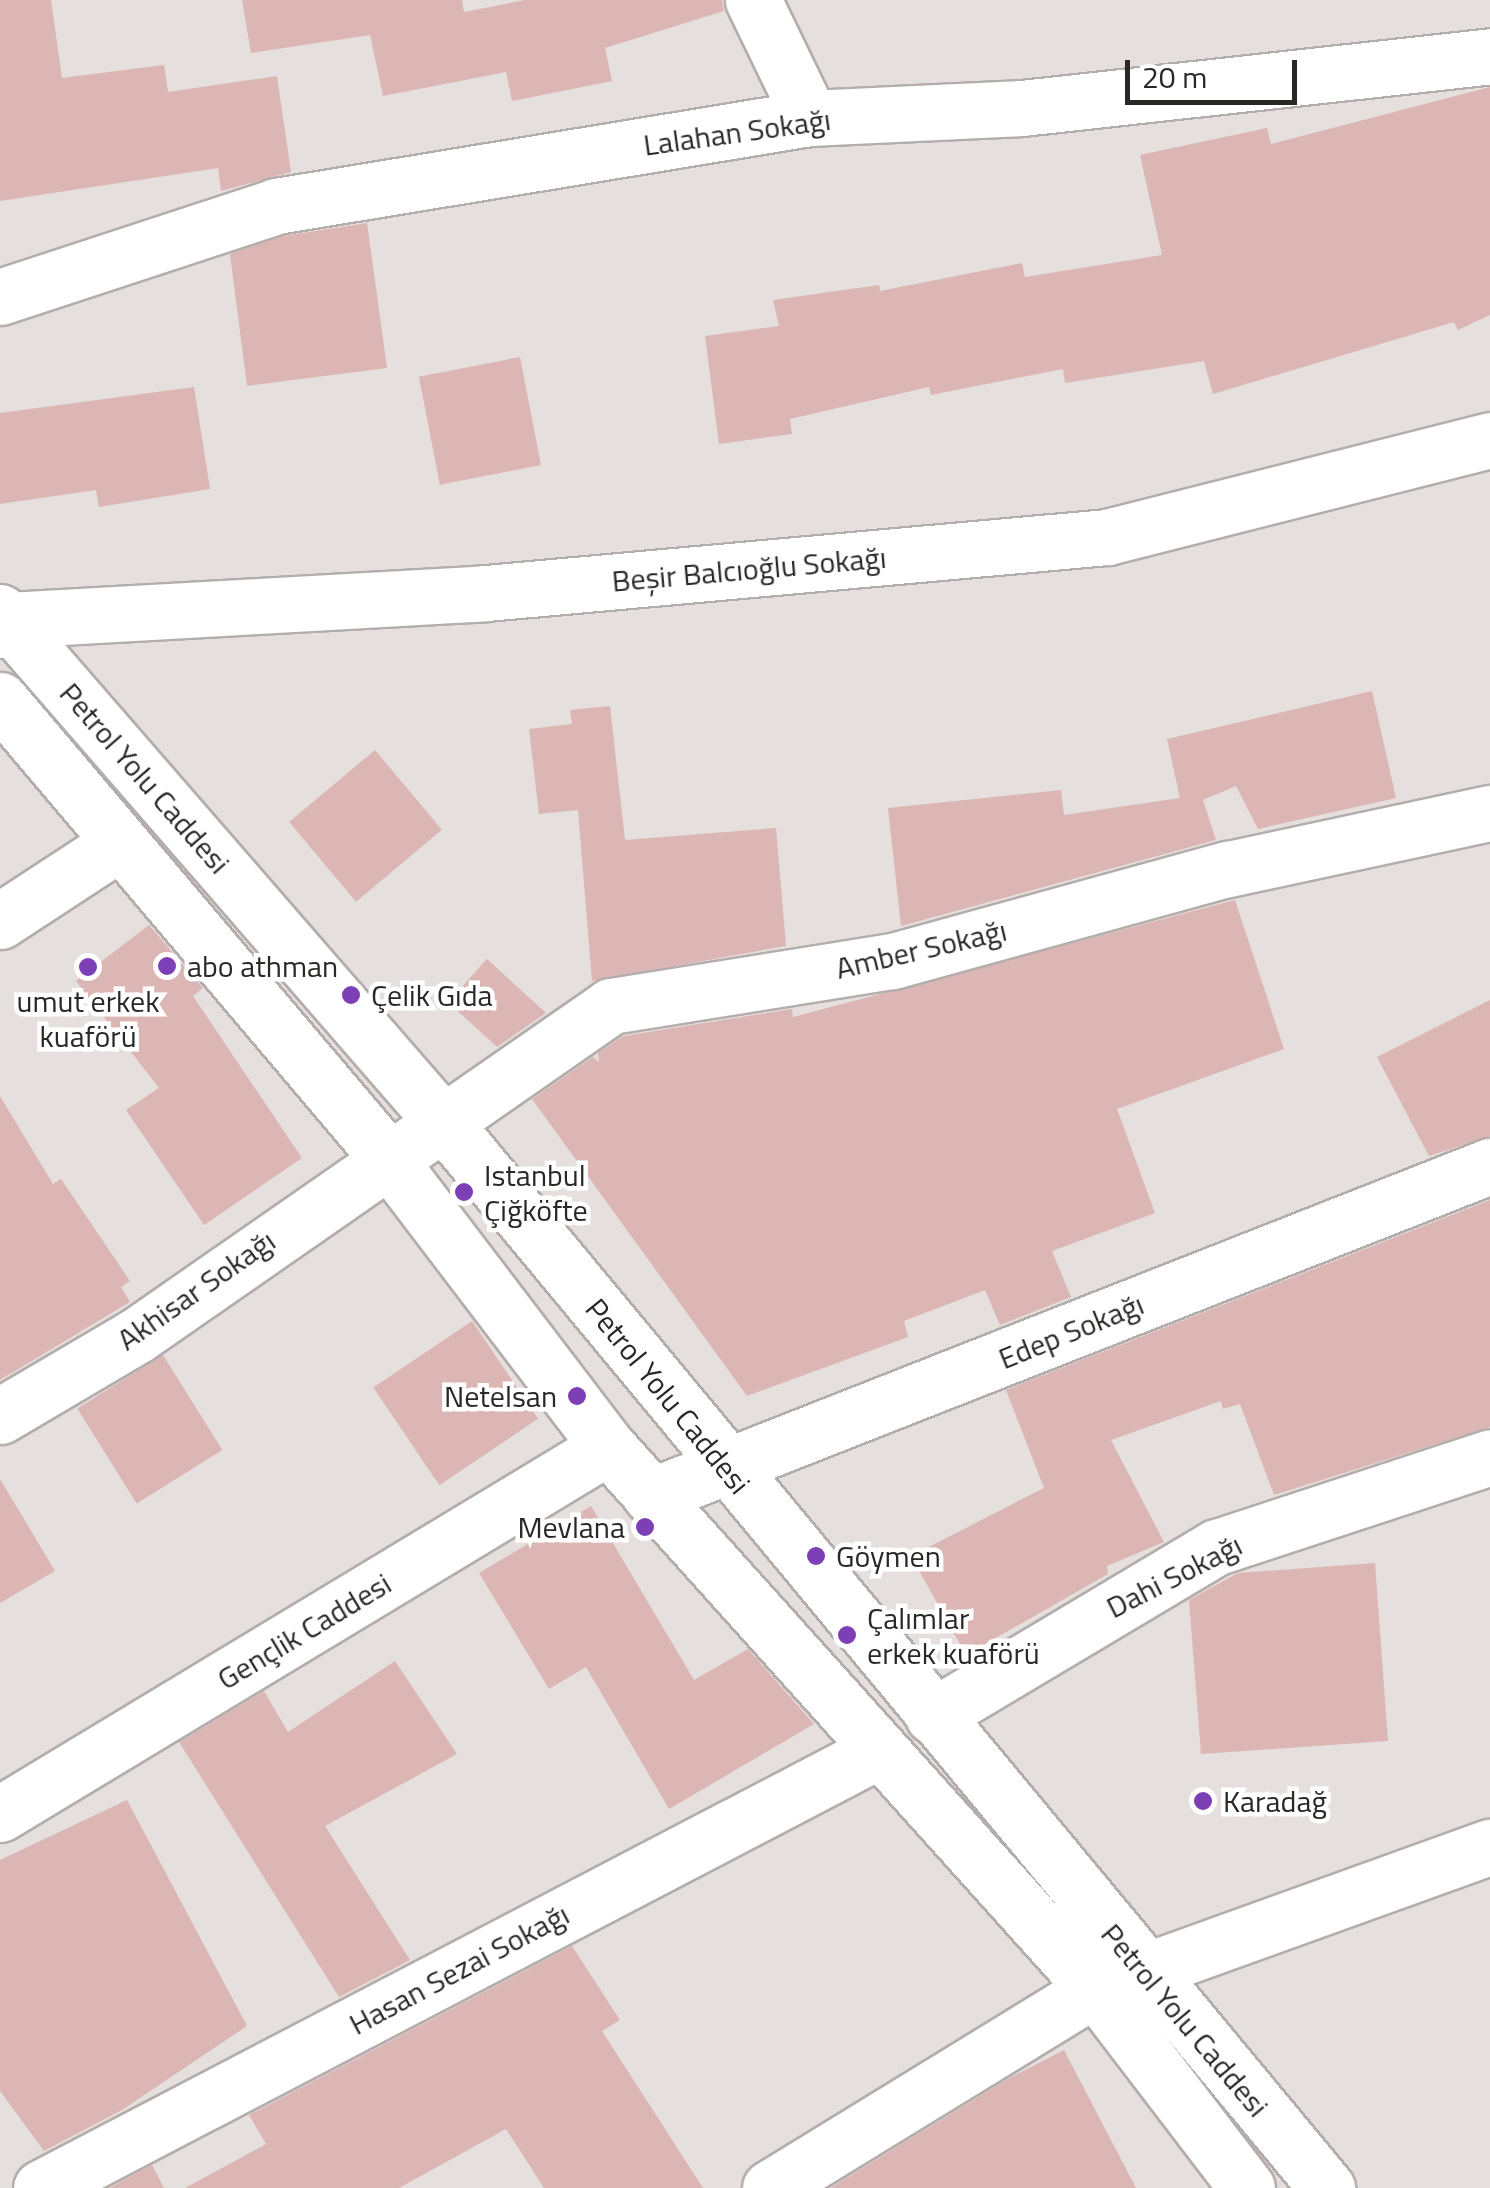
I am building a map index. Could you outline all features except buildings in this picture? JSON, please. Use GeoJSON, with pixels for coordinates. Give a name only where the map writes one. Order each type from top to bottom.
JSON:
{"type":"FeatureCollection","features":[{"type":"Feature","properties":{"kind":"street"},"geometry":{"type":"LineString","coordinates":[[752,0],[810,118]]}},
{"type":"Feature","properties":{"kind":"street","name":"Lalahan Sokağı"},"geometry":{"type":"LineString","coordinates":[[0,297],[276,206],[810,118],[1022,108],[1490,56]]}},
{"type":"Feature","properties":{"kind":"street","name":"Beşir Balcıoğlu Sokağı"},"geometry":{"type":"LineString","coordinates":[[3,621],[486,593],[1107,538],[1490,440]]}},
{"type":"Feature","properties":{"kind":"street","name":"Petrol Yolu Caddesi"},"geometry":{"type":"LineString","coordinates":[[3,621],[440,1120],[933,1716],[1119,1980],[1246,2188]]}},
{"type":"Feature","properties":{"kind":"street","name":"Petrol Yolu Caddesi"},"geometry":{"type":"LineString","coordinates":[[0,700],[386,1156],[608,1447],[651,1496],[878,1750],[1119,1980],[1327,2188]]}},
{"type":"Feature","properties":{"kind":"street","name":"Amber Sokağı"},"geometry":{"type":"LineString","coordinates":[[386,1156],[611,1006],[893,960],[1228,869],[1490,814]]}},
{"type":"Feature","properties":{"kind":"street"},"geometry":{"type":"LineString","coordinates":[[0,921],[119,843]]}},
{"type":"Feature","properties":{"kind":"street","name":"Akhisar Sokağı"},"geometry":{"type":"LineString","coordinates":[[0,1416],[136,1336],[386,1156]]}},
{"type":"Feature","properties":{"kind":"street","name":"Edep Sokağı"},"geometry":{"type":"LineString","coordinates":[[651,1496],[1490,1166]]}},
{"type":"Feature","properties":{"kind":"street","name":"Gençlik Caddesi"},"geometry":{"type":"LineString","coordinates":[[0,1814],[608,1447]]}},
{"type":"Feature","properties":{"kind":"street","name":"Dahi Sokağı"},"geometry":{"type":"LineString","coordinates":[[933,1716],[1217,1548],[1490,1457]]}},
{"type":"Feature","properties":{"kind":"street","name":"Hasan Sezai Sokağı"},"geometry":{"type":"LineString","coordinates":[[41,2188],[878,1750]]}},
{"type":"Feature","properties":{"kind":"street"},"geometry":{"type":"LineString","coordinates":[[770,2188],[1119,1980],[1490,1847]]}},
{"type":"Feature","properties":{"kind":"place","name":"abo athman"},"geometry":{"type":"Point","coordinates":[167,966]}},
{"type":"Feature","properties":{"kind":"place","name":"umut erkek kuaförü"},"geometry":{"type":"Point","coordinates":[88,967]}},
{"type":"Feature","properties":{"kind":"place","name":"Çelik Gıda"},"geometry":{"type":"Point","coordinates":[351,995]}},
{"type":"Feature","properties":{"kind":"place","name":"Istanbul Çiğköfte"},"geometry":{"type":"Point","coordinates":[464,1192]}},
{"type":"Feature","properties":{"kind":"place","name":"Netelsan"},"geometry":{"type":"Point","coordinates":[577,1396]}},
{"type":"Feature","properties":{"kind":"place","name":"Mevlana"},"geometry":{"type":"Point","coordinates":[645,1527]}},
{"type":"Feature","properties":{"kind":"place","name":"Göymen"},"geometry":{"type":"Point","coordinates":[816,1556]}},
{"type":"Feature","properties":{"kind":"place","name":"Çalımlar erkek kuaförü"},"geometry":{"type":"Point","coordinates":[847,1635]}},
{"type":"Feature","properties":{"kind":"place","name":"Karadağ"},"geometry":{"type":"Point","coordinates":[1203,1801]}}]}
